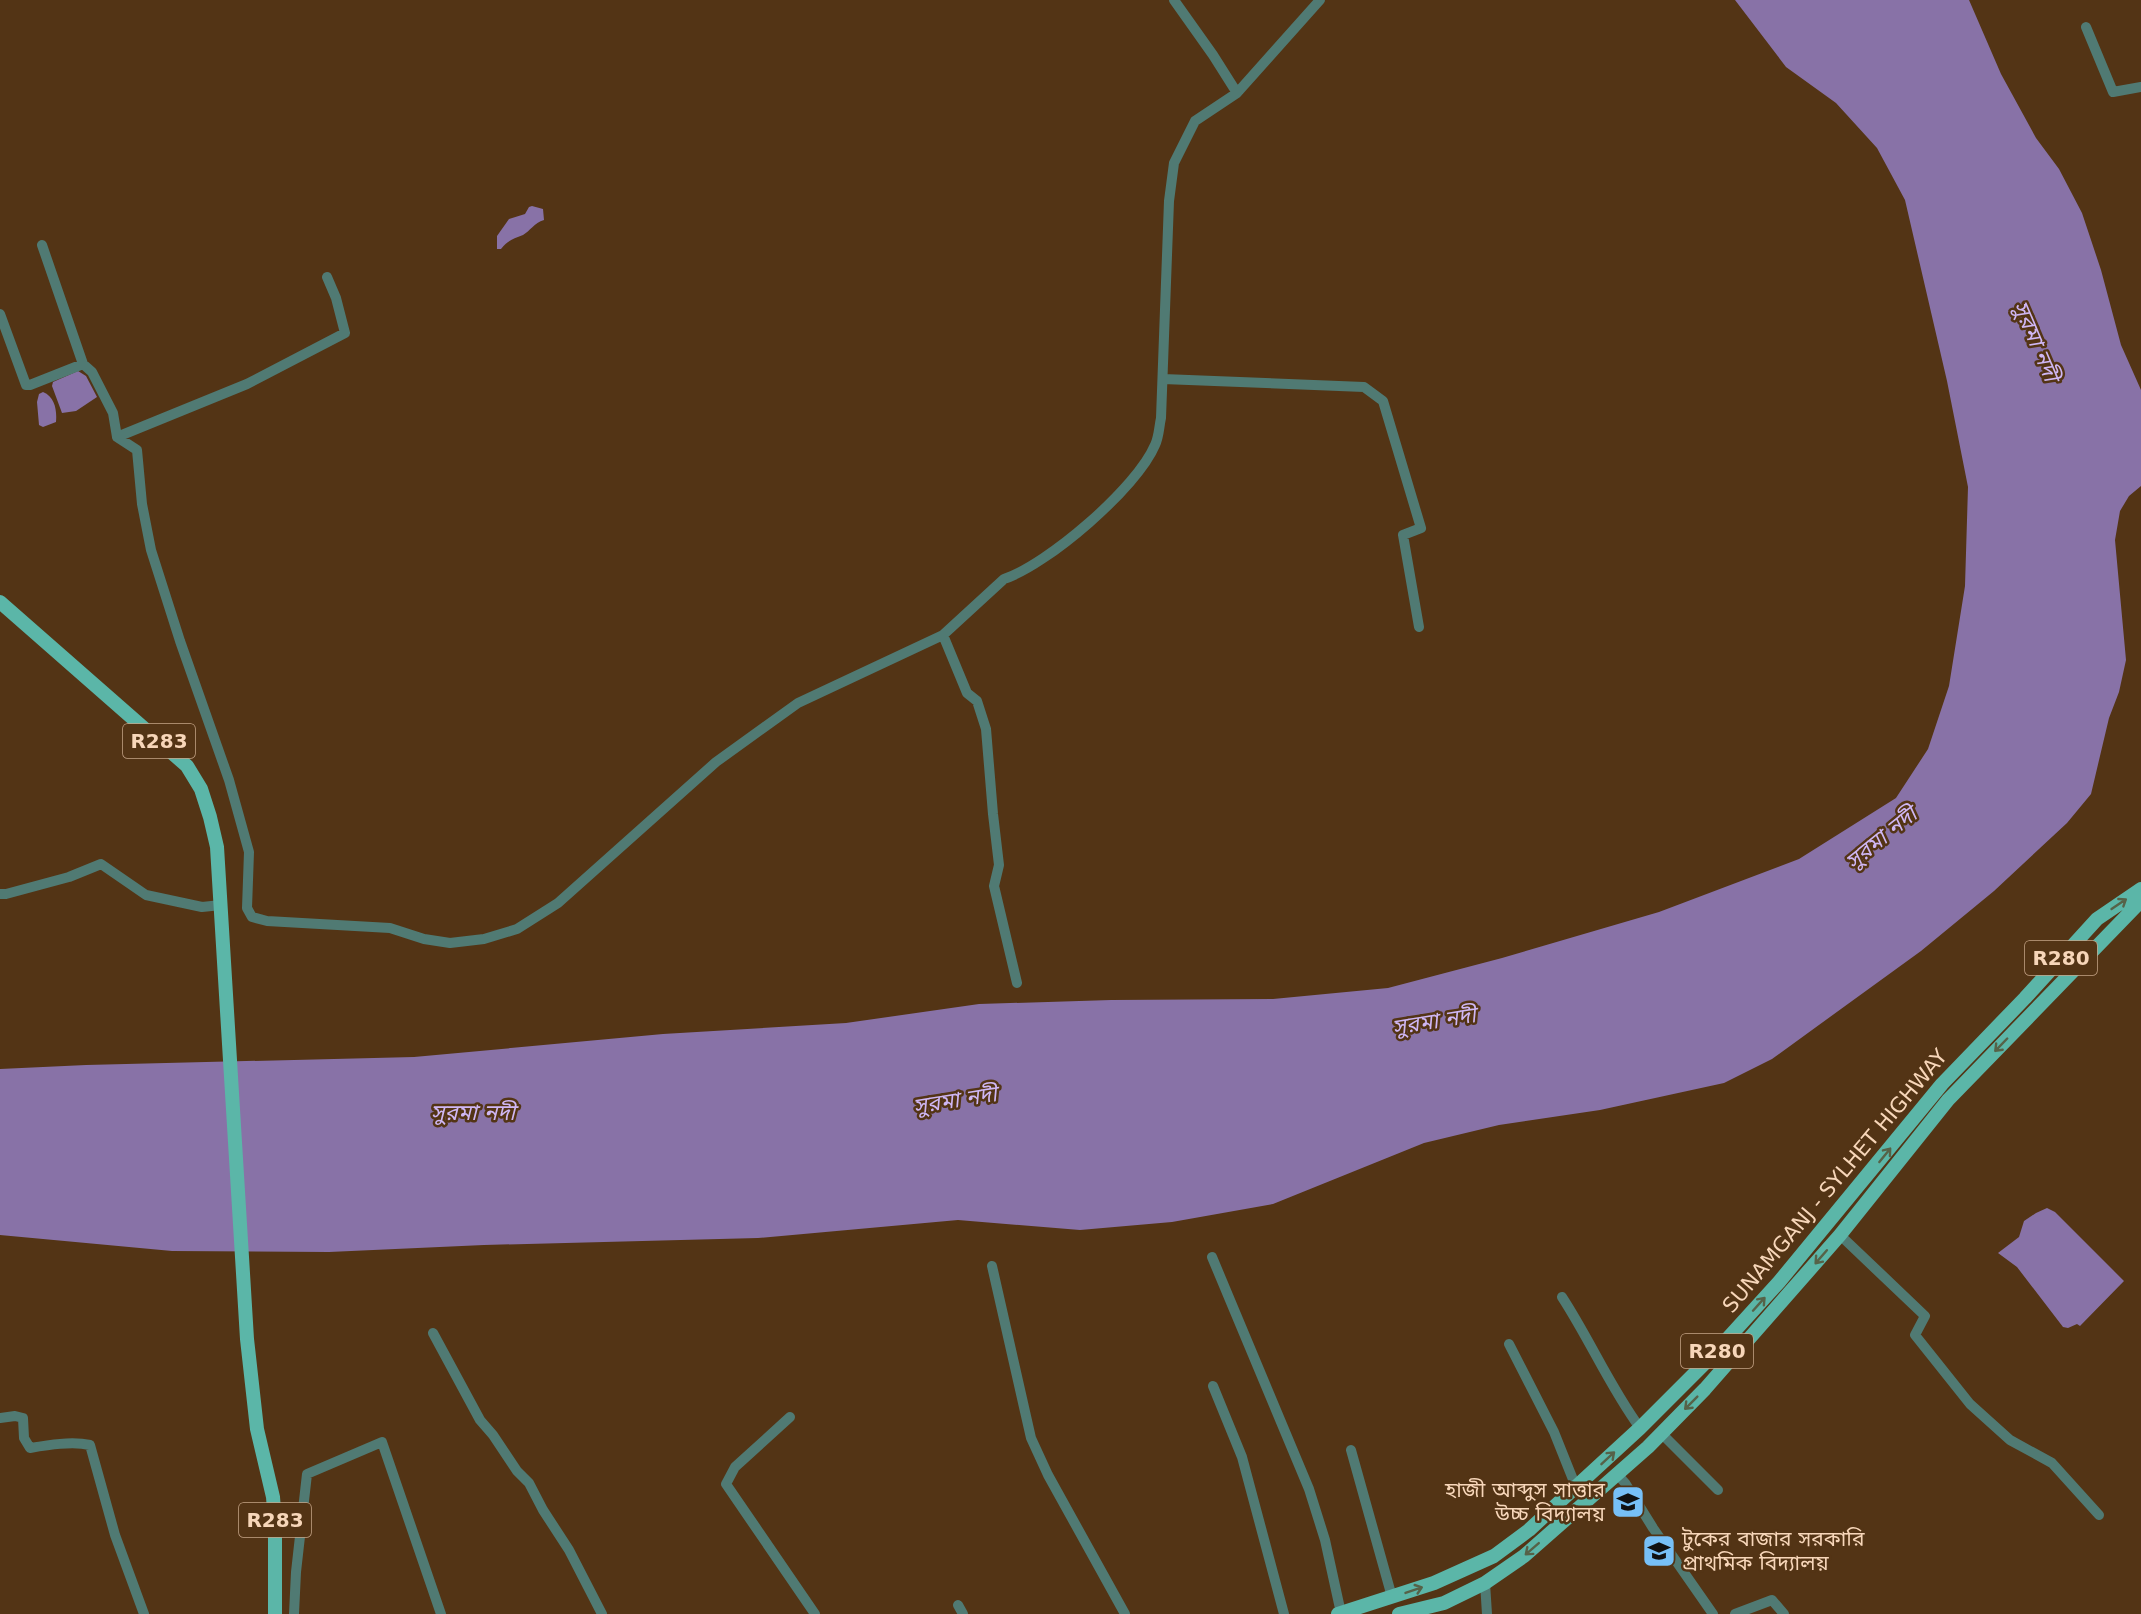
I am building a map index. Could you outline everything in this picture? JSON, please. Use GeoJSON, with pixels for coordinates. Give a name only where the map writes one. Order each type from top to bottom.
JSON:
{"type":"FeatureCollection","features":[{"type":"Feature","properties":{"kind":"main road","name":"R283"},"geometry":{"type":"LineString","coordinates":[[0,602],[187,766],[201,789],[210,817],[217,847],[247,1339],[257,1429],[273,1497],[275,1614]]}},
{"type":"Feature","properties":{"kind":"main road","name":"SUNAMGANJ - SYLHET HIGHWAY"},"geometry":{"type":"LineString","coordinates":[[1340,1614],[1434,1583],[1494,1556],[1529,1530],[1640,1428],[1709,1359],[1866,1178],[1942,1084],[2097,919],[2141,889]]}},
{"type":"Feature","properties":{"kind":"main road","name":"SUNAMGANJ - SYLHET HIGHWAY"},"geometry":{"type":"LineString","coordinates":[[1400,1614],[1444,1603],[1485,1583],[1524,1556],[1661,1433],[1706,1389],[1839,1235],[1948,1100],[2106,935],[2141,902]]}},
{"type":"Feature","properties":{"kind":"street"},"geometry":{"type":"LineString","coordinates":[[1174,0],[1237,93]]}},
{"type":"Feature","properties":{"kind":"street"},"geometry":{"type":"LineString","coordinates":[[42,245],[83,364],[92,372],[113,413],[117,437],[137,450],[142,504],[152,550],[180,641],[229,780],[249,852],[247,908],[252,917],[267,921],[390,928],[424,939],[450,943],[484,939],[518,928],[558,903],[716,762],[798,703],[943,635],[1004,579],[1062,545],[1084,527],[1106,508],[1142,468],[1156,445],[1161,418],[1169,201],[1174,163],[1195,121],[1237,93],[1320,0]]}},
{"type":"Feature","properties":{"kind":"street"},"geometry":{"type":"LineString","coordinates":[[2086,27],[2113,92],[2141,87]]}},
{"type":"Feature","properties":{"kind":"street"},"geometry":{"type":"LineString","coordinates":[[117,437],[247,384],[345,333],[336,298],[327,277]]}},
{"type":"Feature","properties":{"kind":"street"},"geometry":{"type":"LineString","coordinates":[[0,314],[26,385],[30,386],[83,364]]}},
{"type":"Feature","properties":{"kind":"street"},"geometry":{"type":"LineString","coordinates":[[1163,379],[1364,387],[1383,401],[1421,528],[1403,535],[1419,627]]}},
{"type":"Feature","properties":{"kind":"street"},"geometry":{"type":"LineString","coordinates":[[943,635],[967,693],[977,701],[986,729],[999,865],[994,886],[1017,983]]}},
{"type":"Feature","properties":{"kind":"street"},"geometry":{"type":"LineString","coordinates":[[0,894],[69,877],[101,864],[146,895],[202,907],[221,905]]}},
{"type":"Feature","properties":{"kind":"street"},"geometry":{"type":"LineString","coordinates":[[1839,1235],[1925,1316],[1915,1335],[1970,1404],[2010,1440],[2052,1463],[2099,1515]]}},
{"type":"Feature","properties":{"kind":"street"},"geometry":{"type":"LineString","coordinates":[[1212,1257],[1309,1489],[1325,1540],[1340,1614]]}},
{"type":"Feature","properties":{"kind":"street"},"geometry":{"type":"LineString","coordinates":[[992,1266],[1031,1438],[1048,1475],[1125,1614]]}},
{"type":"Feature","properties":{"kind":"street"},"geometry":{"type":"LineString","coordinates":[[1562,1297],[1579,1323],[1626,1409],[1640,1428]]}},
{"type":"Feature","properties":{"kind":"street"},"geometry":{"type":"LineString","coordinates":[[433,1333],[480,1420],[517,1471],[529,1483],[574,1559],[602,1614]]}},
{"type":"Feature","properties":{"kind":"street"},"geometry":{"type":"LineString","coordinates":[[1509,1344],[1554,1432],[1576,1487]]}},
{"type":"Feature","properties":{"kind":"street"},"geometry":{"type":"LineString","coordinates":[[1213,1386],[1242,1456],[1284,1614]]}},
{"type":"Feature","properties":{"kind":"street"},"geometry":{"type":"LineString","coordinates":[[0,1418],[15,1416],[23,1418],[24,1438],[30,1449],[63,1444],[90,1445],[116,1535],[144,1614]]}},
{"type":"Feature","properties":{"kind":"street"},"geometry":{"type":"LineString","coordinates":[[790,1417],[735,1467],[726,1484],[815,1614]]}},
{"type":"Feature","properties":{"kind":"street"},"geometry":{"type":"LineString","coordinates":[[1661,1433],[1718,1490]]}},
{"type":"Feature","properties":{"kind":"street"},"geometry":{"type":"LineString","coordinates":[[294,1614],[296,1572],[307,1474],[382,1442],[441,1614]]}},
{"type":"Feature","properties":{"kind":"street"},"geometry":{"type":"LineString","coordinates":[[1351,1450],[1392,1597]]}},
{"type":"Feature","properties":{"kind":"street"},"geometry":{"type":"LineString","coordinates":[[1617,1474],[1713,1614]]}},
{"type":"Feature","properties":{"kind":"street"},"geometry":{"type":"LineString","coordinates":[[1485,1583],[1487,1614]]}},
{"type":"Feature","properties":{"kind":"street"},"geometry":{"type":"LineString","coordinates":[[1735,1614],[1772,1600],[1784,1614]]}},
{"type":"Feature","properties":{"kind":"water","name":"সুরমা নদী"},"geometry":{"type":"Polygon","coordinates":[[[1735,0],[1969,0],[2001,74],[2036,138],[2059,169],[2082,213],[2101,270],[2121,345],[2141,390],[2141,486],[2129,496],[2120,511],[2115,540],[2126,660],[2091,794],[2067,823],[1994,891],[1921,951],[1772,1059],[1724,1083],[1600,1110],[1499,1125],[1424,1143],[1273,1204],[1172,1222],[1080,1230],[958,1220],[758,1238],[484,1245],[329,1252],[172,1251],[0,1235],[0,1069],[414,1057],[663,1034],[846,1023],[979,1004],[1273,999],[1388,988],[1502,958],[1659,912],[1799,859],[1896,798],[1928,749],[1949,686],[1965,586],[1968,487],[1947,381],[1905,200],[1877,148],[1836,103],[1786,67],[1735,0]]]}},
{"type":"Feature","properties":{"kind":"water"},"geometry":{"type":"Polygon","coordinates":[[[532,206],[543,209],[544,220],[523,235],[508,242],[501,249],[497,249],[497,236],[509,219],[525,214],[532,206]]]}},
{"type":"Feature","properties":{"kind":"water"},"geometry":{"type":"Polygon","coordinates":[[[78,371],[86,376],[97,397],[76,411],[62,413],[52,386],[53,382],[78,371]]]}},
{"type":"Feature","properties":{"kind":"water"},"geometry":{"type":"Polygon","coordinates":[[[43,392],[53,401],[56,422],[43,427],[39,425],[37,402],[39,394],[43,392]]]}},
{"type":"Feature","properties":{"kind":"water"},"geometry":{"type":"Polygon","coordinates":[[[2047,1208],[2055,1212],[2124,1281],[2080,1326],[2077,1324],[2068,1328],[2063,1327],[2017,1267],[1998,1253],[2019,1237],[2024,1221],[2047,1208]]]}},
{"type":"Feature","properties":{"kind":"place","name":"হাজী আব্দুস সাত্তার উচ্চ বিদ্যালয়"},"geometry":{"type":"Point","coordinates":[1628,1502]}},
{"type":"Feature","properties":{"kind":"place","name":"টুকের বাজার সরকারি প্রাথমিক বিদ্যালয়"},"geometry":{"type":"Point","coordinates":[1659,1551]}}]}
